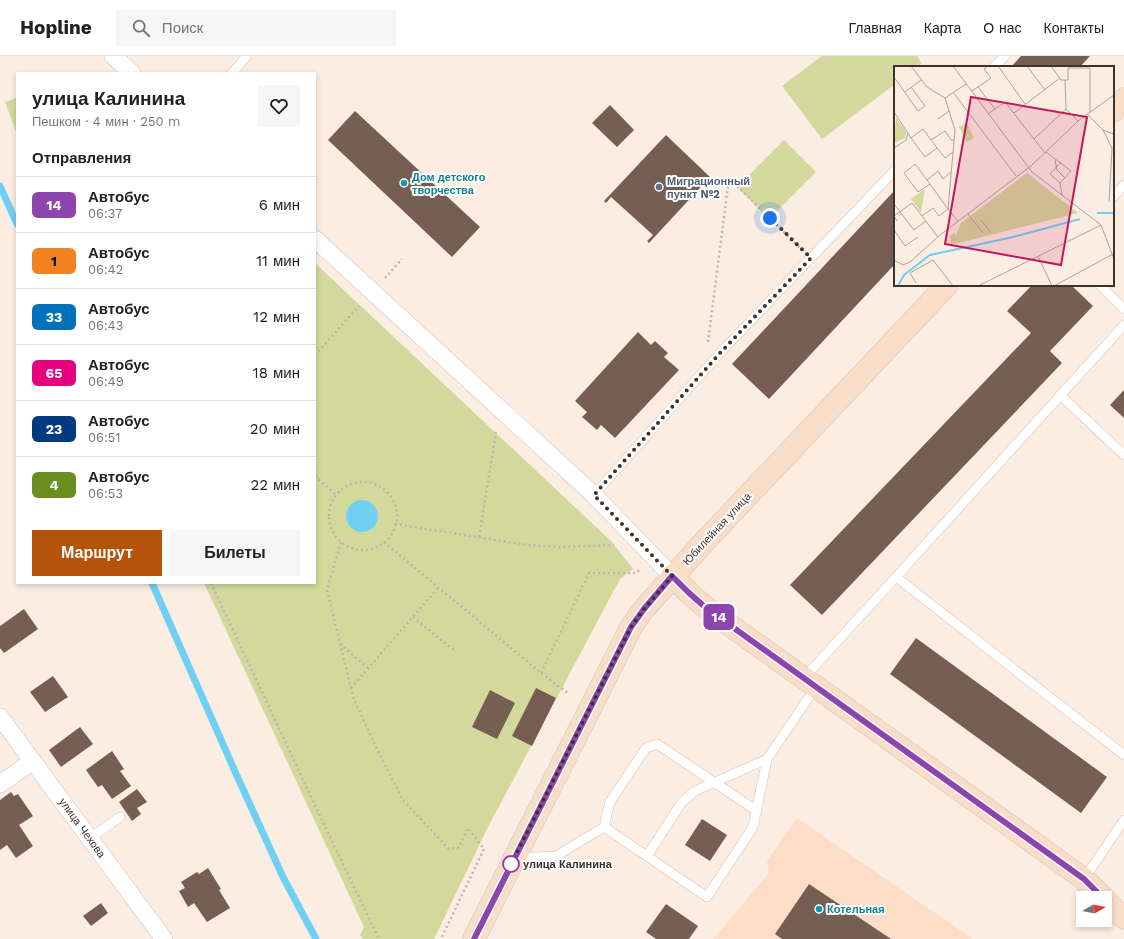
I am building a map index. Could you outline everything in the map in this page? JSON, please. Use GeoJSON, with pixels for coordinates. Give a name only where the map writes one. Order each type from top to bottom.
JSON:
{"type":"FeatureCollection","features":[{"type":"Feature","properties":{"kind":"main road"},"geometry":{"type":"LineString","coordinates":[[1114,109],[1124,99]]}},
{"type":"Feature","properties":{"kind":"main road","name":"Юбилейная улица"},"geometry":{"type":"LineString","coordinates":[[474,939],[631,627],[644,609],[672,576],[947,286]]}},
{"type":"Feature","properties":{"kind":"main road"},"geometry":{"type":"LineString","coordinates":[[672,576],[706,608],[1084,879],[1096,891]]}},
{"type":"Feature","properties":{"kind":"main road"},"geometry":{"type":"LineString","coordinates":[[1112,907],[1124,918]]}},
{"type":"Feature","properties":{"kind":"street"},"geometry":{"type":"LineString","coordinates":[[113,56],[131,72]]}},
{"type":"Feature","properties":{"kind":"street"},"geometry":{"type":"LineString","coordinates":[[316,240],[594,495],[672,576]]}},
{"type":"Feature","properties":{"kind":"street","name":"улица Чехова"},"geometry":{"type":"LineString","coordinates":[[0,717],[164,939]]}},
{"type":"Feature","properties":{"kind":"street"},"geometry":{"type":"LineString","coordinates":[[0,784],[33,761]]}},
{"type":"Feature","properties":{"kind":"lane"},"geometry":{"type":"LineString","coordinates":[[233,72],[247,56]]}},
{"type":"Feature","properties":{"kind":"lane"},"geometry":{"type":"LineString","coordinates":[[995,66],[1005,56]]}},
{"type":"Feature","properties":{"kind":"lane"},"geometry":{"type":"LineString","coordinates":[[594,495],[705,370],[894,171]]}},
{"type":"Feature","properties":{"kind":"lane"},"geometry":{"type":"LineString","coordinates":[[1114,196],[1124,185]]}},
{"type":"Feature","properties":{"kind":"lane"},"geometry":{"type":"LineString","coordinates":[[1101,286],[1124,309]]}},
{"type":"Feature","properties":{"kind":"lane"},"geometry":{"type":"LineString","coordinates":[[604,827],[706,897],[754,827],[767,759],[810,683],[896,576],[1124,325]]}},
{"type":"Feature","properties":{"kind":"lane"},"geometry":{"type":"LineString","coordinates":[[1060,395],[1124,455]]}},
{"type":"Feature","properties":{"kind":"lane"},"geometry":{"type":"LineString","coordinates":[[896,576],[1124,755]]}},
{"type":"Feature","properties":{"kind":"lane"},"geometry":{"type":"LineString","coordinates":[[514,858],[556,856],[604,827],[610,802],[646,748],[657,744],[757,811]]}},
{"type":"Feature","properties":{"kind":"lane"},"geometry":{"type":"LineString","coordinates":[[647,856],[682,802],[695,791],[767,759]]}},
{"type":"Feature","properties":{"kind":"lane"},"geometry":{"type":"LineString","coordinates":[[90,838],[120,817]]}},
{"type":"Feature","properties":{"kind":"lane"},"geometry":{"type":"LineString","coordinates":[[1084,879],[1124,820]]}},
{"type":"Feature","properties":{"kind":"path"},"geometry":{"type":"LineString","coordinates":[[705,370],[729,178],[811,258]]}},
{"type":"Feature","properties":{"kind":"path"},"geometry":{"type":"LineString","coordinates":[[479,537],[497,426],[507,415]]}},
{"type":"Feature","properties":{"kind":"path"},"geometry":{"type":"LineString","coordinates":[[316,477],[336,495]]}},
{"type":"Feature","properties":{"kind":"path"},"geometry":{"type":"LineString","coordinates":[[360,482],[372,483],[382,488],[389,494],[395,504],[397,516],[395,524],[387,539],[378,546],[367,550],[355,549],[343,544],[335,536],[330,525],[329,513],[336,495],[348,485],[360,482]]}},
{"type":"Feature","properties":{"kind":"path"},"geometry":{"type":"LineString","coordinates":[[395,524],[528,545],[559,547],[618,544]]}},
{"type":"Feature","properties":{"kind":"path"},"geometry":{"type":"LineString","coordinates":[[341,542],[327,590],[353,697],[377,749],[403,800],[449,849],[458,848],[468,828],[484,850],[441,939]]}},
{"type":"Feature","properties":{"kind":"path"},"geometry":{"type":"LineString","coordinates":[[384,542],[541,673],[569,694]]}},
{"type":"Feature","properties":{"kind":"path"},"geometry":{"type":"LineString","coordinates":[[541,673],[589,573],[636,573],[652,556]]}},
{"type":"Feature","properties":{"kind":"path"},"geometry":{"type":"LineString","coordinates":[[635,565],[639,570]]}},
{"type":"Feature","properties":{"kind":"path"},"geometry":{"type":"LineString","coordinates":[[211,584],[379,939]]}},
{"type":"Feature","properties":{"kind":"path"},"geometry":{"type":"LineString","coordinates":[[351,689],[438,588]]}},
{"type":"Feature","properties":{"kind":"path"},"geometry":{"type":"LineString","coordinates":[[413,617],[456,652]]}},
{"type":"Feature","properties":{"kind":"path"},"geometry":{"type":"LineString","coordinates":[[340,644],[368,669]]}},
{"type":"Feature","properties":{"kind":"shaded area"},"geometry":{"type":"Polygon","coordinates":[[[797,818],[973,939],[713,939],[769,873],[767,861],[797,818]]]}},
{"type":"Feature","properties":{"kind":"green space"},"geometry":{"type":"Polygon","coordinates":[[[822,56],[917,56],[922,63],[918,66],[894,66],[894,85],[822,139],[782,86],[822,56]]]}},
{"type":"Feature","properties":{"kind":"green space"},"geometry":{"type":"Polygon","coordinates":[[[16,98],[16,131],[5,102],[16,98]]]}},
{"type":"Feature","properties":{"kind":"green space"},"geometry":{"type":"Polygon","coordinates":[[[784,140],[816,172],[769,219],[737,187],[784,140]]]}},
{"type":"Feature","properties":{"kind":"green space"},"geometry":{"type":"Polygon","coordinates":[[[316,264],[611,541],[633,569],[620,579],[488,827],[434,939],[363,939],[360,935],[364,927],[204,584],[316,584],[316,264]]]}},
{"type":"Feature","properties":{"kind":"water"},"geometry":{"type":"Polygon","coordinates":[[[362,500],[368,501],[375,507],[378,516],[377,522],[371,529],[362,532],[356,531],[349,525],[346,516],[347,510],[353,503],[362,500]]]}},
{"type":"Feature","properties":{"kind":"building"},"geometry":{"type":"Polygon","coordinates":[[[1021,56],[1090,56],[1081,66],[1012,66],[1021,56]]]}},
{"type":"Feature","properties":{"kind":"building"},"geometry":{"type":"Polygon","coordinates":[[[610,105],[634,130],[617,147],[592,123],[610,105]]]}},
{"type":"Feature","properties":{"kind":"building","name":"Дом детского творчества"},"geometry":{"type":"Polygon","coordinates":[[[355,111],[480,227],[452,257],[328,140],[355,111]]]}},
{"type":"Feature","properties":{"kind":"building","name":"Миграционный пункт №2"},"geometry":{"type":"Polygon","coordinates":[[[666,135],[710,177],[649,243],[647,241],[653,235],[611,197],[606,203],[604,201],[666,135]]]}},
{"type":"Feature","properties":{"kind":"building"},"geometry":{"type":"Polygon","coordinates":[[[894,191],[894,265],[769,399],[732,364],[894,191]]]}},
{"type":"Feature","properties":{"kind":"building"},"geometry":{"type":"Polygon","coordinates":[[[1031,286],[1072,286],[1093,306],[1050,351],[1062,363],[822,615],[790,585],[1031,333],[1007,311],[1031,286]]]}},
{"type":"Feature","properties":{"kind":"building"},"geometry":{"type":"Polygon","coordinates":[[[638,332],[651,345],[655,341],[668,353],[664,357],[679,370],[615,438],[601,425],[597,430],[582,417],[587,412],[575,401],[638,332]]]}},
{"type":"Feature","properties":{"kind":"building"},"geometry":{"type":"Polygon","coordinates":[[[1124,390],[1124,418],[1110,405],[1124,390]]]}},
{"type":"Feature","properties":{"kind":"building"},"geometry":{"type":"Polygon","coordinates":[[[24,609],[38,629],[4,653],[0,648],[0,626],[24,609]]]}},
{"type":"Feature","properties":{"kind":"building"},"geometry":{"type":"Polygon","coordinates":[[[916,638],[1107,777],[1081,813],[890,674],[916,638]]]}},
{"type":"Feature","properties":{"kind":"building"},"geometry":{"type":"Polygon","coordinates":[[[53,676],[68,697],[45,712],[30,692],[53,676]]]}},
{"type":"Feature","properties":{"kind":"building"},"geometry":{"type":"Polygon","coordinates":[[[536,688],[556,698],[532,746],[512,736],[536,688]]]}},
{"type":"Feature","properties":{"kind":"building"},"geometry":{"type":"Polygon","coordinates":[[[490,690],[515,703],[497,739],[472,727],[490,690]]]}},
{"type":"Feature","properties":{"kind":"building"},"geometry":{"type":"Polygon","coordinates":[[[80,727],[93,744],[61,767],[49,750],[80,727]]]}},
{"type":"Feature","properties":{"kind":"building"},"geometry":{"type":"Polygon","coordinates":[[[112,751],[124,769],[120,771],[131,786],[112,799],[102,785],[98,787],[86,770],[112,751]]]}},
{"type":"Feature","properties":{"kind":"building"},"geometry":{"type":"Polygon","coordinates":[[[137,789],[147,802],[137,808],[141,814],[132,821],[119,802],[137,789]]]}},
{"type":"Feature","properties":{"kind":"building"},"geometry":{"type":"Polygon","coordinates":[[[11,792],[14,796],[18,794],[33,816],[19,825],[33,846],[16,858],[7,845],[0,850],[0,800],[11,792]]]}},
{"type":"Feature","properties":{"kind":"building"},"geometry":{"type":"Polygon","coordinates":[[[702,819],[727,835],[710,861],[685,845],[702,819]]]}},
{"type":"Feature","properties":{"kind":"building"},"geometry":{"type":"Polygon","coordinates":[[[208,868],[221,889],[219,890],[230,908],[207,922],[194,903],[188,907],[179,891],[185,888],[181,882],[197,872],[199,874],[208,868]]]}},
{"type":"Feature","properties":{"kind":"building","name":"Котельная"},"geometry":{"type":"Polygon","coordinates":[[[809,884],[891,939],[782,939],[775,934],[809,884]]]}},
{"type":"Feature","properties":{"kind":"building"},"geometry":{"type":"Polygon","coordinates":[[[101,903],[108,913],[91,926],[83,916],[101,903]]]}},
{"type":"Feature","properties":{"kind":"building"},"geometry":{"type":"Polygon","coordinates":[[[666,904],[698,926],[689,939],[656,939],[646,932],[666,904]]]}},
{"type":"Feature","properties":{"kind":"waterway"},"geometry":{"type":"LineString","coordinates":[[0,186],[16,222]]}},
{"type":"Feature","properties":{"kind":"waterway"},"geometry":{"type":"LineString","coordinates":[[152,584],[283,877],[316,939]]}},
{"type":"Feature","properties":{"kind":"bus line","name":"14"},"geometry":{"type":"LineString","coordinates":[[474,939],[631,627],[672,576],[706,608],[1084,879],[1096,891]]}},
{"type":"Feature","properties":{"kind":"place","name":"Дом детского творчества"},"geometry":{"type":"Point","coordinates":[404,183]}},
{"type":"Feature","properties":{"kind":"place","name":"Миграционный пункт №2"},"geometry":{"type":"Point","coordinates":[659,187]}},
{"type":"Feature","properties":{"kind":"place","name":"улица Калинина"},"geometry":{"type":"Point","coordinates":[511,864]}},
{"type":"Feature","properties":{"kind":"place","name":"Котельная"},"geometry":{"type":"Point","coordinates":[819,909]}},
{"type":"Feature","properties":{"kind":"route"},"geometry":{"type":"LineString","coordinates":[[511,864],[631,627],[672,576],[594,495],[720,353],[811,258],[770,218]]}}]}
